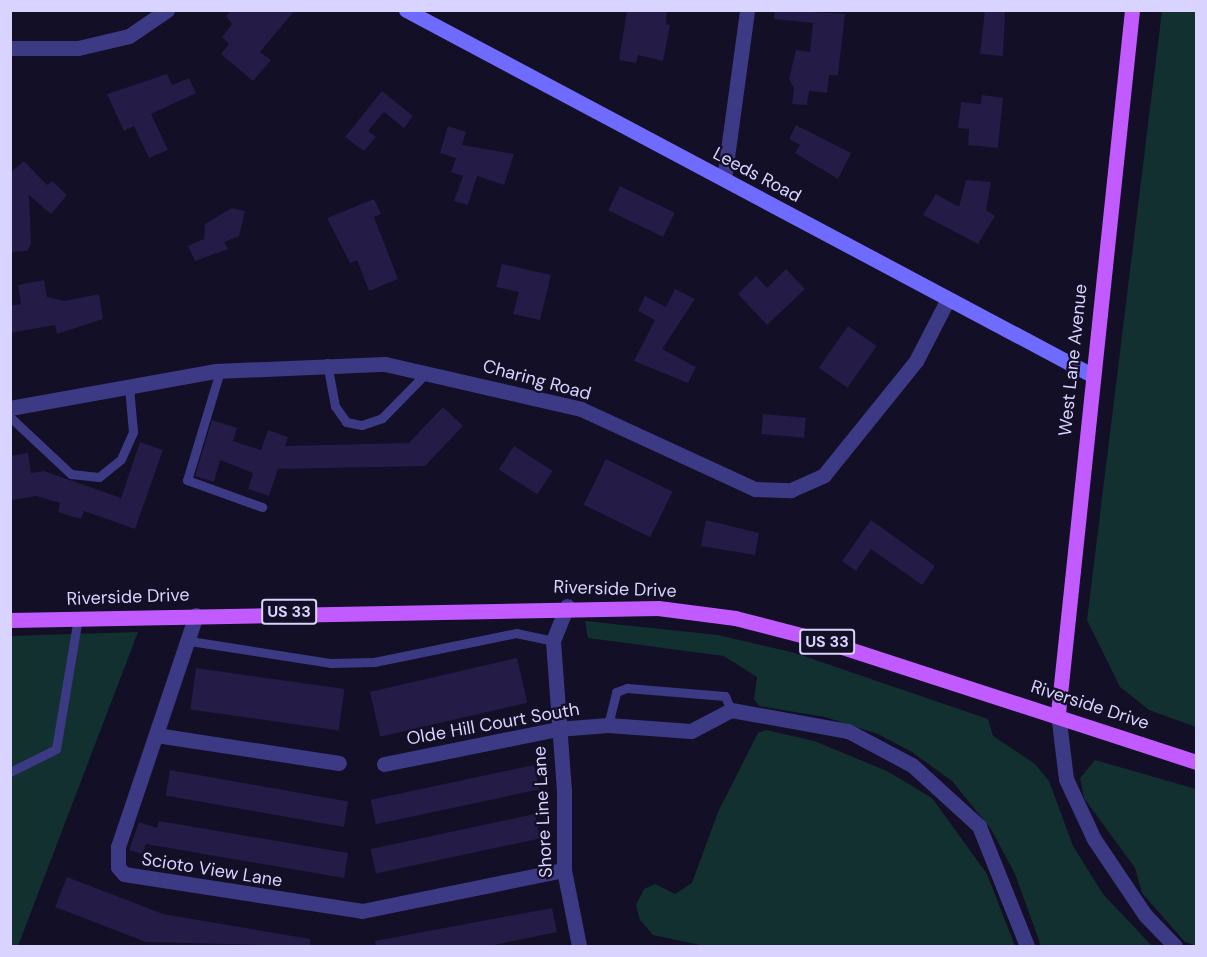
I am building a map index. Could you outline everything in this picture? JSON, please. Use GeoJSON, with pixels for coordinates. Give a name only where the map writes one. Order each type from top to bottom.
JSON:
{"type":"FeatureCollection","features":[{"type":"Feature","properties":{"kind":"main road","name":"West Lane Avenue"},"geometry":{"type":"LineString","coordinates":[[1058,713],[1090,374],[1132,10]]}},
{"type":"Feature","properties":{"kind":"main road","name":"Riverside Drive"},"geometry":{"type":"LineString","coordinates":[[10,620],[567,606],[658,608],[735,618],[1058,713],[1197,762]]}},
{"type":"Feature","properties":{"kind":"street"},"geometry":{"type":"LineString","coordinates":[[10,48],[78,48],[129,36],[167,10]]}},
{"type":"Feature","properties":{"kind":"street","name":"Leeds Road"},"geometry":{"type":"LineString","coordinates":[[406,10],[1090,374]]}},
{"type":"Feature","properties":{"kind":"street"},"geometry":{"type":"LineString","coordinates":[[724,179],[747,10]]}},
{"type":"Feature","properties":{"kind":"street","name":"Charing Road"},"geometry":{"type":"LineString","coordinates":[[10,408],[220,370],[327,363],[427,372],[581,410],[755,489],[791,490],[824,475],[916,361],[948,299]]}},
{"type":"Feature","properties":{"kind":"street","name":"Shore Line Lane"},"geometry":{"type":"LineString","coordinates":[[567,606],[553,641],[557,729],[564,791],[564,870],[579,946]]}},
{"type":"Feature","properties":{"kind":"street","name":"Scioto View Lane"},"geometry":{"type":"LineString","coordinates":[[196,615],[190,640],[116,857],[118,867],[134,879],[362,911],[564,870]]}},
{"type":"Feature","properties":{"kind":"street"},"geometry":{"type":"LineString","coordinates":[[731,710],[848,731],[929,778],[979,826],[1027,946]]}},
{"type":"Feature","properties":{"kind":"street","name":"Olde Hill Court South"},"geometry":{"type":"LineString","coordinates":[[384,764],[557,729],[608,725],[691,731],[731,710]]}},
{"type":"Feature","properties":{"kind":"street"},"geometry":{"type":"LineString","coordinates":[[1058,713],[1066,779],[1094,839],[1145,915],[1175,946]]}},
{"type":"Feature","properties":{"kind":"street"},"geometry":{"type":"LineString","coordinates":[[156,735],[339,763]]}},
{"type":"Feature","properties":{"kind":"lane"},"geometry":{"type":"LineString","coordinates":[[327,363],[335,406],[346,422],[362,425],[382,418],[427,372]]}},
{"type":"Feature","properties":{"kind":"lane"},"geometry":{"type":"LineString","coordinates":[[220,370],[188,480],[262,507]]}},
{"type":"Feature","properties":{"kind":"lane"},"geometry":{"type":"LineString","coordinates":[[10,417],[71,474],[99,477],[121,459],[133,432],[129,387]]}},
{"type":"Feature","properties":{"kind":"lane"},"geometry":{"type":"LineString","coordinates":[[10,772],[56,749],[78,618]]}},
{"type":"Feature","properties":{"kind":"lane"},"geometry":{"type":"LineString","coordinates":[[190,640],[331,663],[374,662],[516,633],[553,641]]}},
{"type":"Feature","properties":{"kind":"lane"},"geometry":{"type":"LineString","coordinates":[[608,725],[616,692],[627,688],[725,696],[731,710]]}},
{"type":"Feature","properties":{"kind":"green space"},"geometry":{"type":"Polygon","coordinates":[[[1162,11],[1196,11],[1196,727],[1149,710],[1120,687],[1087,620],[1162,11]]]}},
{"type":"Feature","properties":{"kind":"green space"},"geometry":{"type":"Polygon","coordinates":[[[585,621],[718,635],[795,653],[988,719],[993,736],[1035,764],[1049,781],[1073,846],[1103,894],[1152,946],[1041,946],[1015,874],[991,829],[952,781],[912,752],[878,734],[825,717],[759,706],[754,699],[757,677],[724,656],[588,638],[585,621]]]}},
{"type":"Feature","properties":{"kind":"green space"},"geometry":{"type":"Polygon","coordinates":[[[138,632],[18,946],[10,946],[10,636],[138,632]]]}},
{"type":"Feature","properties":{"kind":"green space"},"geometry":{"type":"Polygon","coordinates":[[[766,730],[814,741],[887,771],[932,798],[987,874],[1015,946],[705,946],[653,935],[640,920],[636,905],[644,889],[655,884],[675,894],[692,883],[718,812],[758,733],[766,730]]]}},
{"type":"Feature","properties":{"kind":"green space"},"geometry":{"type":"Polygon","coordinates":[[[1095,760],[1196,789],[1196,946],[1185,942],[1142,893],[1135,868],[1084,798],[1080,778],[1095,760]]]}},
{"type":"Feature","properties":{"kind":"building"},"geometry":{"type":"Polygon","coordinates":[[[231,10],[295,10],[260,52],[271,60],[253,81],[221,54],[229,44],[222,37],[232,24],[226,16],[231,10]]]}},
{"type":"Feature","properties":{"kind":"building"},"geometry":{"type":"Polygon","coordinates":[[[627,10],[667,10],[666,24],[670,25],[663,61],[638,55],[636,63],[619,60],[627,10]]]}},
{"type":"Feature","properties":{"kind":"building"},"geometry":{"type":"Polygon","coordinates":[[[775,10],[845,14],[838,75],[829,75],[827,93],[809,91],[807,105],[792,104],[794,88],[789,79],[796,50],[810,52],[813,23],[774,19],[775,10]]]}},
{"type":"Feature","properties":{"kind":"building"},"geometry":{"type":"Polygon","coordinates":[[[985,10],[1005,10],[1003,56],[980,54],[985,10]]]}},
{"type":"Feature","properties":{"kind":"building"},"geometry":{"type":"Polygon","coordinates":[[[167,74],[172,85],[189,78],[196,93],[151,114],[168,150],[149,158],[134,126],[124,131],[107,94],[167,74]]]}},
{"type":"Feature","properties":{"kind":"building"},"geometry":{"type":"Polygon","coordinates":[[[382,91],[413,116],[404,128],[384,112],[368,131],[376,137],[364,151],[345,137],[382,91]]]}},
{"type":"Feature","properties":{"kind":"building"},"geometry":{"type":"Polygon","coordinates":[[[982,95],[1003,98],[998,148],[968,145],[969,129],[958,128],[961,102],[981,104],[982,95]]]}},
{"type":"Feature","properties":{"kind":"building"},"geometry":{"type":"Polygon","coordinates":[[[796,125],[851,153],[838,179],[795,153],[800,145],[789,139],[796,125]]]}},
{"type":"Feature","properties":{"kind":"building"},"geometry":{"type":"Polygon","coordinates":[[[448,126],[466,132],[462,145],[514,154],[504,185],[477,176],[468,205],[454,201],[463,176],[451,172],[456,158],[440,153],[448,126]]]}},
{"type":"Feature","properties":{"kind":"building"},"geometry":{"type":"Polygon","coordinates":[[[24,161],[47,185],[52,181],[67,195],[51,214],[29,195],[31,244],[27,251],[10,252],[10,173],[24,161]]]}},
{"type":"Feature","properties":{"kind":"building"},"geometry":{"type":"Polygon","coordinates":[[[966,180],[991,182],[986,210],[995,216],[978,244],[923,215],[936,194],[959,207],[966,180]]]}},
{"type":"Feature","properties":{"kind":"building"},"geometry":{"type":"Polygon","coordinates":[[[620,186],[675,213],[663,237],[608,210],[620,186]]]}},
{"type":"Feature","properties":{"kind":"building"},"geometry":{"type":"Polygon","coordinates":[[[374,199],[381,214],[374,217],[398,279],[369,291],[357,260],[350,263],[327,218],[374,199]]]}},
{"type":"Feature","properties":{"kind":"building"},"geometry":{"type":"Polygon","coordinates":[[[232,208],[245,211],[239,236],[224,242],[228,249],[195,261],[188,246],[204,239],[205,224],[232,208]]]}},
{"type":"Feature","properties":{"kind":"building"},"geometry":{"type":"Polygon","coordinates":[[[502,264],[551,275],[540,320],[513,314],[519,292],[496,287],[502,264]]]}},
{"type":"Feature","properties":{"kind":"building"},"geometry":{"type":"Polygon","coordinates":[[[786,269],[805,289],[767,325],[738,294],[756,276],[767,288],[786,269]]]}},
{"type":"Feature","properties":{"kind":"building"},"geometry":{"type":"Polygon","coordinates":[[[44,280],[47,297],[65,301],[99,294],[103,319],[57,334],[55,325],[10,333],[10,306],[21,304],[18,285],[44,280]]]}},
{"type":"Feature","properties":{"kind":"building"},"geometry":{"type":"Polygon","coordinates":[[[675,289],[695,299],[662,349],[696,367],[688,383],[634,361],[655,320],[638,311],[645,296],[666,307],[675,289]]]}},
{"type":"Feature","properties":{"kind":"building"},"geometry":{"type":"Polygon","coordinates":[[[848,326],[877,346],[847,388],[819,368],[848,326]]]}},
{"type":"Feature","properties":{"kind":"building"},"geometry":{"type":"Polygon","coordinates":[[[443,407],[463,426],[425,466],[278,469],[269,496],[248,489],[253,473],[220,460],[214,482],[195,476],[212,420],[237,428],[233,441],[261,450],[268,430],[288,437],[285,446],[409,443],[443,407]]]}},
{"type":"Feature","properties":{"kind":"building"},"geometry":{"type":"Polygon","coordinates":[[[763,414],[806,418],[804,438],[761,434],[763,414]]]}},
{"type":"Feature","properties":{"kind":"building"},"geometry":{"type":"Polygon","coordinates":[[[140,442],[163,450],[135,529],[84,511],[81,519],[58,512],[60,503],[36,496],[12,500],[10,456],[28,453],[31,473],[44,471],[121,498],[140,442]]]}},
{"type":"Feature","properties":{"kind":"building"},"geometry":{"type":"Polygon","coordinates":[[[514,446],[553,471],[537,495],[499,469],[514,446]]]}},
{"type":"Feature","properties":{"kind":"building"},"geometry":{"type":"Polygon","coordinates":[[[606,459],[673,491],[650,537],[584,505],[606,459]]]}},
{"type":"Feature","properties":{"kind":"building"},"geometry":{"type":"Polygon","coordinates":[[[706,520],[759,533],[755,555],[701,546],[706,520]]]}},
{"type":"Feature","properties":{"kind":"building"},"geometry":{"type":"Polygon","coordinates":[[[871,520],[935,566],[922,585],[871,549],[856,571],[842,561],[871,520]]]}},
{"type":"Feature","properties":{"kind":"building"},"geometry":{"type":"Polygon","coordinates":[[[517,658],[527,703],[380,737],[370,692],[517,658]]]}},
{"type":"Feature","properties":{"kind":"building"},"geometry":{"type":"Polygon","coordinates":[[[196,668],[345,689],[339,730],[190,710],[196,668]]]}},
{"type":"Feature","properties":{"kind":"building"},"geometry":{"type":"Polygon","coordinates":[[[534,765],[539,789],[376,824],[371,800],[534,765]]]}},
{"type":"Feature","properties":{"kind":"building"},"geometry":{"type":"Polygon","coordinates":[[[170,770],[348,801],[344,827],[165,796],[170,770]]]}},
{"type":"Feature","properties":{"kind":"building"},"geometry":{"type":"Polygon","coordinates":[[[535,814],[540,838],[376,873],[371,849],[535,814]]]}},
{"type":"Feature","properties":{"kind":"building"},"geometry":{"type":"Polygon","coordinates":[[[159,821],[348,853],[344,878],[146,844],[142,854],[129,850],[139,822],[157,828],[159,821]]]}},
{"type":"Feature","properties":{"kind":"building"},"geometry":{"type":"Polygon","coordinates":[[[67,877],[163,914],[310,939],[310,946],[146,942],[55,907],[67,877]]]}},
{"type":"Feature","properties":{"kind":"building"},"geometry":{"type":"Polygon","coordinates":[[[552,908],[557,932],[489,946],[376,946],[375,941],[552,908]]]}}]}
